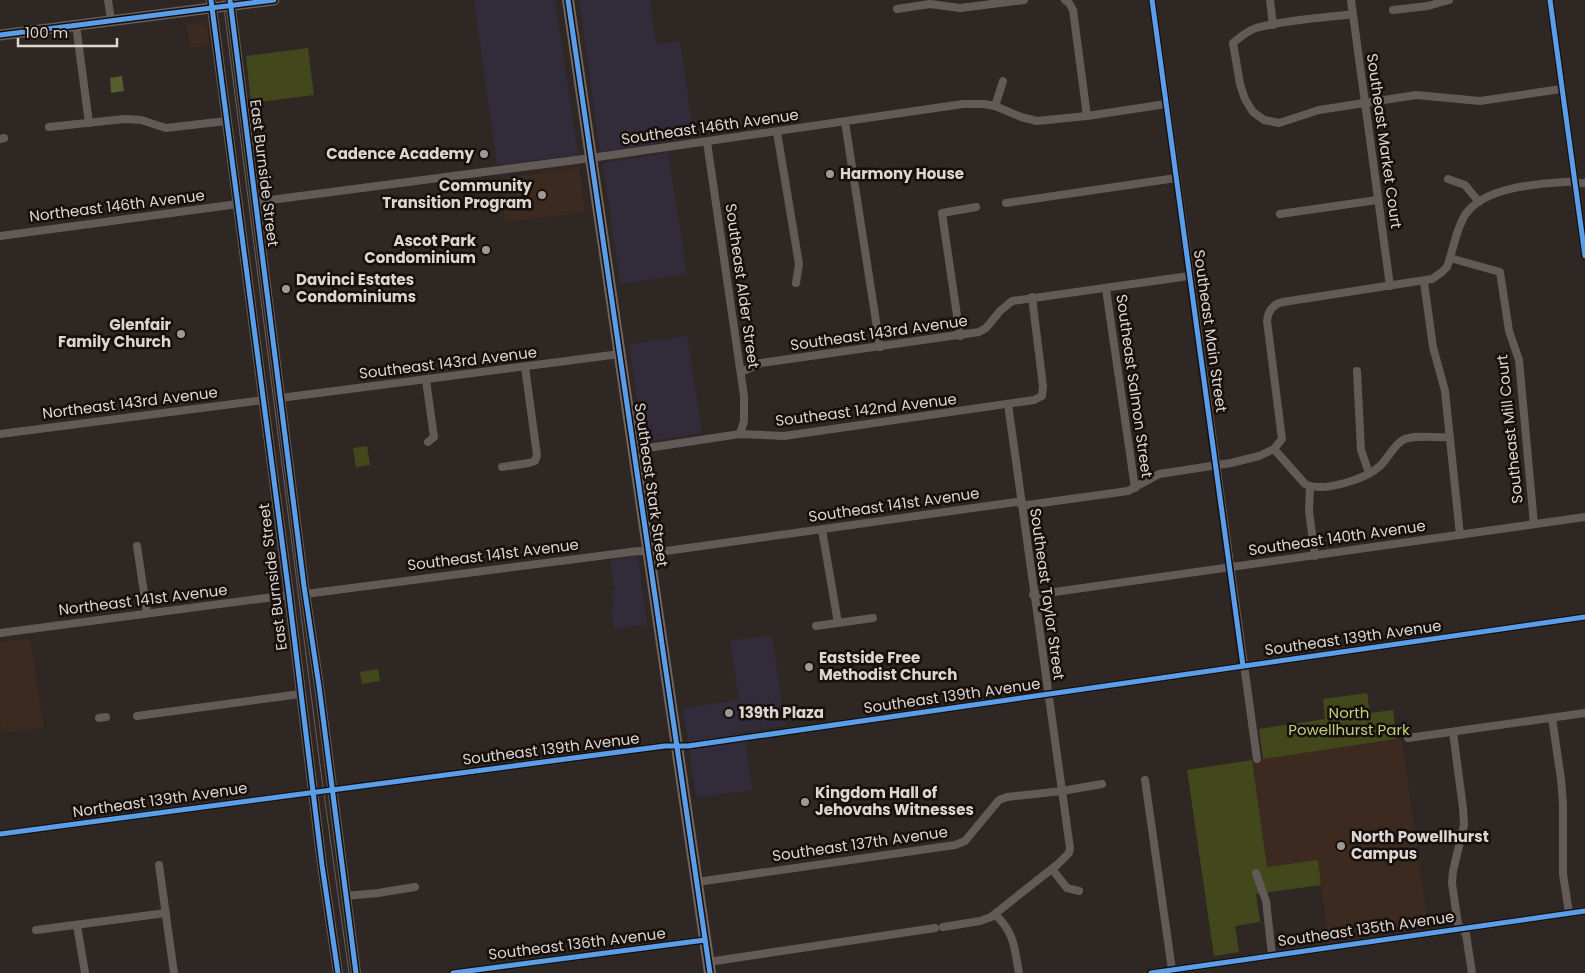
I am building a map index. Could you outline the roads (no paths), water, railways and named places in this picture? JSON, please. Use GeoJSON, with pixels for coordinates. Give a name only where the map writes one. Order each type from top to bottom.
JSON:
{"type":"FeatureCollection","features":[{"type":"Feature","properties":{"kind":"main road"},"geometry":{"type":"LineString","coordinates":[[0,35],[221,4],[274,0]]}},
{"type":"Feature","properties":{"kind":"main road","name":"Southeast Stark Street"},"geometry":{"type":"LineString","coordinates":[[568,0],[709,967]]}},
{"type":"Feature","properties":{"kind":"street"},"geometry":{"type":"LineString","coordinates":[[108,0],[111,20]]}},
{"type":"Feature","properties":{"kind":"street"},"geometry":{"type":"LineString","coordinates":[[897,8],[930,4],[960,8],[1024,0]]}},
{"type":"Feature","properties":{"kind":"street"},"geometry":{"type":"LineString","coordinates":[[1065,0],[1073,10],[1088,116]]}},
{"type":"Feature","properties":{"kind":"street","name":"Southeast Main Street"},"geometry":{"type":"LineString","coordinates":[[1152,0],[1257,758]]}},
{"type":"Feature","properties":{"kind":"street"},"geometry":{"type":"LineString","coordinates":[[1270,0],[1273,25]]}},
{"type":"Feature","properties":{"kind":"street","name":"Southeast Market Court"},"geometry":{"type":"LineString","coordinates":[[1351,0],[1390,286]]}},
{"type":"Feature","properties":{"kind":"street"},"geometry":{"type":"LineString","coordinates":[[1393,10],[1428,6],[1449,0]]}},
{"type":"Feature","properties":{"kind":"street"},"geometry":{"type":"LineString","coordinates":[[1550,0],[1585,256]]}},
{"type":"Feature","properties":{"kind":"street","name":"East Burnside Street"},"geometry":{"type":"LineString","coordinates":[[221,4],[226,121],[264,400],[300,694],[346,896],[356,973]]}},
{"type":"Feature","properties":{"kind":"street","name":"East Burnside Street"},"geometry":{"type":"LineString","coordinates":[[221,4],[248,131],[255,202],[305,594],[338,973]]}},
{"type":"Feature","properties":{"kind":"street"},"geometry":{"type":"LineString","coordinates":[[1353,14],[1255,29],[1244,34],[1233,43],[1242,92],[1252,112],[1264,120],[1280,123],[1319,110],[1416,95],[1480,102],[1561,89]]}},
{"type":"Feature","properties":{"kind":"street"},"geometry":{"type":"LineString","coordinates":[[76,25],[89,123]]}},
{"type":"Feature","properties":{"kind":"street"},"geometry":{"type":"LineString","coordinates":[[994,106],[1003,81]]}},
{"type":"Feature","properties":{"kind":"street","name":"Southeast 146th Avenue"},"geometry":{"type":"LineString","coordinates":[[255,202],[707,142],[962,104],[994,106],[1036,121],[1088,116],[1166,104]]}},
{"type":"Feature","properties":{"kind":"street"},"geometry":{"type":"LineString","coordinates":[[49,128],[134,119],[166,128],[226,121]]}},
{"type":"Feature","properties":{"kind":"street"},"geometry":{"type":"LineString","coordinates":[[845,122],[880,347]]}},
{"type":"Feature","properties":{"kind":"street"},"geometry":{"type":"LineString","coordinates":[[777,132],[798,264],[796,283]]}},
{"type":"Feature","properties":{"kind":"street","name":"Southeast Alder Street"},"geometry":{"type":"LineString","coordinates":[[707,142],[741,372],[745,409],[740,434]]}},
{"type":"Feature","properties":{"kind":"street"},"geometry":{"type":"LineString","coordinates":[[1006,203],[1176,178]]}},
{"type":"Feature","properties":{"kind":"street"},"geometry":{"type":"LineString","coordinates":[[1448,179],[1465,185],[1479,202]]}},
{"type":"Feature","properties":{"kind":"street"},"geometry":{"type":"LineString","coordinates":[[1449,437],[1410,437],[1401,441],[1380,467],[1336,486],[1324,488],[1310,487],[1299,480],[1274,450],[1282,439],[1282,432],[1267,321],[1268,312],[1279,303],[1432,280],[1442,272],[1450,258],[1463,220],[1479,202],[1502,191],[1568,181],[1585,183]]}},
{"type":"Feature","properties":{"kind":"street"},"geometry":{"type":"LineString","coordinates":[[1280,214],[1377,200]]}},
{"type":"Feature","properties":{"kind":"street","name":"Northeast 146th Avenue"},"geometry":{"type":"LineString","coordinates":[[0,236],[238,204]]}},
{"type":"Feature","properties":{"kind":"street"},"geometry":{"type":"LineString","coordinates":[[960,336],[942,213],[976,207]]}},
{"type":"Feature","properties":{"kind":"street","name":"Southeast Mill Court"},"geometry":{"type":"LineString","coordinates":[[1450,258],[1500,272],[1509,331],[1519,360],[1534,524]]}},
{"type":"Feature","properties":{"kind":"street","name":"Southeast 143rd Avenue"},"geometry":{"type":"LineString","coordinates":[[741,372],[762,364],[979,332],[986,328],[1012,301],[1189,276]]}},
{"type":"Feature","properties":{"kind":"street"},"geometry":{"type":"LineString","coordinates":[[1424,282],[1432,347],[1445,391],[1460,535]]}},
{"type":"Feature","properties":{"kind":"street","name":"Southeast Salmon Street"},"geometry":{"type":"LineString","coordinates":[[1106,289],[1135,488]]}},
{"type":"Feature","properties":{"kind":"street","name":"Southeast 142nd Avenue"},"geometry":{"type":"LineString","coordinates":[[634,450],[740,434],[784,436],[1034,400],[1042,396],[1043,386],[1032,297]]}},
{"type":"Feature","properties":{"kind":"street","name":"Southeast 143rd Avenue"},"geometry":{"type":"LineString","coordinates":[[280,398],[620,354]]}},
{"type":"Feature","properties":{"kind":"street"},"geometry":{"type":"LineString","coordinates":[[502,467],[535,461],[536,455],[525,367]]}},
{"type":"Feature","properties":{"kind":"street"},"geometry":{"type":"LineString","coordinates":[[1357,371],[1361,450],[1369,473]]}},
{"type":"Feature","properties":{"kind":"street"},"geometry":{"type":"LineString","coordinates":[[426,380],[434,437],[428,442]]}},
{"type":"Feature","properties":{"kind":"street","name":"Northeast 143rd Avenue"},"geometry":{"type":"LineString","coordinates":[[0,434],[264,400]]}},
{"type":"Feature","properties":{"kind":"street","name":"Southeast Taylor Street"},"geometry":{"type":"LineString","coordinates":[[1008,404],[1070,848],[1065,858],[1052,869]]}},
{"type":"Feature","properties":{"kind":"street","name":"Southeast 141st Avenue"},"geometry":{"type":"LineString","coordinates":[[305,594],[630,552],[659,552],[1016,502],[1027,505],[1128,491],[1159,474],[1246,460],[1274,450]]}},
{"type":"Feature","properties":{"kind":"street"},"geometry":{"type":"LineString","coordinates":[[1310,487],[1309,511],[1315,556]]}},
{"type":"Feature","properties":{"kind":"street","name":"Southeast 140th Avenue"},"geometry":{"type":"LineString","coordinates":[[1034,595],[1585,517]]}},
{"type":"Feature","properties":{"kind":"street"},"geometry":{"type":"LineString","coordinates":[[822,530],[838,623]]}},
{"type":"Feature","properties":{"kind":"street"},"geometry":{"type":"LineString","coordinates":[[137,546],[147,613]]}},
{"type":"Feature","properties":{"kind":"street","name":"Northeast 141st Avenue"},"geometry":{"type":"LineString","coordinates":[[0,632],[289,596]]}},
{"type":"Feature","properties":{"kind":"street","name":"Southeast 139th Avenue"},"geometry":{"type":"LineString","coordinates":[[322,790],[677,746],[1048,695],[1585,616]]}},
{"type":"Feature","properties":{"kind":"street"},"geometry":{"type":"LineString","coordinates":[[816,626],[873,618]]}},
{"type":"Feature","properties":{"kind":"street"},"geometry":{"type":"LineString","coordinates":[[137,716],[300,694]]}},
{"type":"Feature","properties":{"kind":"street"},"geometry":{"type":"LineString","coordinates":[[1408,738],[1585,713]]}},
{"type":"Feature","properties":{"kind":"street"},"geometry":{"type":"LineString","coordinates":[[1552,718],[1561,779],[1563,874],[1569,913]]}},
{"type":"Feature","properties":{"kind":"street"},"geometry":{"type":"LineString","coordinates":[[1453,732],[1464,825],[1452,883],[1458,924],[1466,934],[1472,973]]}},
{"type":"Feature","properties":{"kind":"street"},"geometry":{"type":"LineString","coordinates":[[1145,780],[1172,970]]}},
{"type":"Feature","properties":{"kind":"street"},"geometry":{"type":"LineString","coordinates":[[1062,791],[1102,784]]}},
{"type":"Feature","properties":{"kind":"street","name":"Northeast 139th Avenue"},"geometry":{"type":"LineString","coordinates":[[0,834],[322,790]]}},
{"type":"Feature","properties":{"kind":"street","name":"Southeast 137th Avenue"},"geometry":{"type":"LineString","coordinates":[[697,882],[955,845],[965,841],[999,800],[1007,797],[1062,791]]}},
{"type":"Feature","properties":{"kind":"street"},"geometry":{"type":"LineString","coordinates":[[159,865],[174,973]]}},
{"type":"Feature","properties":{"kind":"street"},"geometry":{"type":"LineString","coordinates":[[709,967],[980,921],[995,914],[1052,869],[1067,888],[1079,891]]}},
{"type":"Feature","properties":{"kind":"street"},"geometry":{"type":"LineString","coordinates":[[1256,873],[1266,901],[1272,955]]}},
{"type":"Feature","properties":{"kind":"street"},"geometry":{"type":"LineString","coordinates":[[346,896],[415,887]]}},
{"type":"Feature","properties":{"kind":"street","name":"Southeast 135th Avenue"},"geometry":{"type":"LineString","coordinates":[[1151,973],[1585,911]]}},
{"type":"Feature","properties":{"kind":"street"},"geometry":{"type":"LineString","coordinates":[[36,930],[166,913]]}},
{"type":"Feature","properties":{"kind":"street"},"geometry":{"type":"LineString","coordinates":[[995,914],[1008,929],[1013,940],[1019,973]]}},
{"type":"Feature","properties":{"kind":"street"},"geometry":{"type":"LineString","coordinates":[[78,925],[85,973]]}},
{"type":"Feature","properties":{"kind":"street","name":"Southeast 136th Avenue"},"geometry":{"type":"LineString","coordinates":[[453,973],[705,940]]}},
{"type":"Feature","properties":{"kind":"tram line"},"geometry":{"type":"LineString","coordinates":[[223,0],[321,773],[349,973]]}},
{"type":"Feature","properties":{"kind":"place","name":"Cadence Academy"},"geometry":{"type":"Point","coordinates":[484,154]}},
{"type":"Feature","properties":{"kind":"place","name":"Harmony House"},"geometry":{"type":"Point","coordinates":[830,174]}},
{"type":"Feature","properties":{"kind":"place","name":"Community Transition Program"},"geometry":{"type":"Point","coordinates":[542,195]}},
{"type":"Feature","properties":{"kind":"place","name":"Ascot Park Condominium"},"geometry":{"type":"Point","coordinates":[486,250]}},
{"type":"Feature","properties":{"kind":"place","name":"Davinci Estates Condominiums"},"geometry":{"type":"Point","coordinates":[286,289]}},
{"type":"Feature","properties":{"kind":"place","name":"Glenfair Family Church"},"geometry":{"type":"Point","coordinates":[181,334]}},
{"type":"Feature","properties":{"kind":"place","name":"Eastside Free Methodist Church"},"geometry":{"type":"Point","coordinates":[809,667]}},
{"type":"Feature","properties":{"kind":"place","name":"139th Plaza"},"geometry":{"type":"Point","coordinates":[729,713]}},
{"type":"Feature","properties":{"kind":"place","name":"Kingdom Hall of Jehovahs Witnesses"},"geometry":{"type":"Point","coordinates":[805,802]}},
{"type":"Feature","properties":{"kind":"place","name":"North Powellhurst Campus"},"geometry":{"type":"Point","coordinates":[1341,846]}},
{"type":"Feature","properties":{"kind":"park label","name":"North Powellhurst Park"},"geometry":{"type":"Point","coordinates":[1349,722]}}]}
